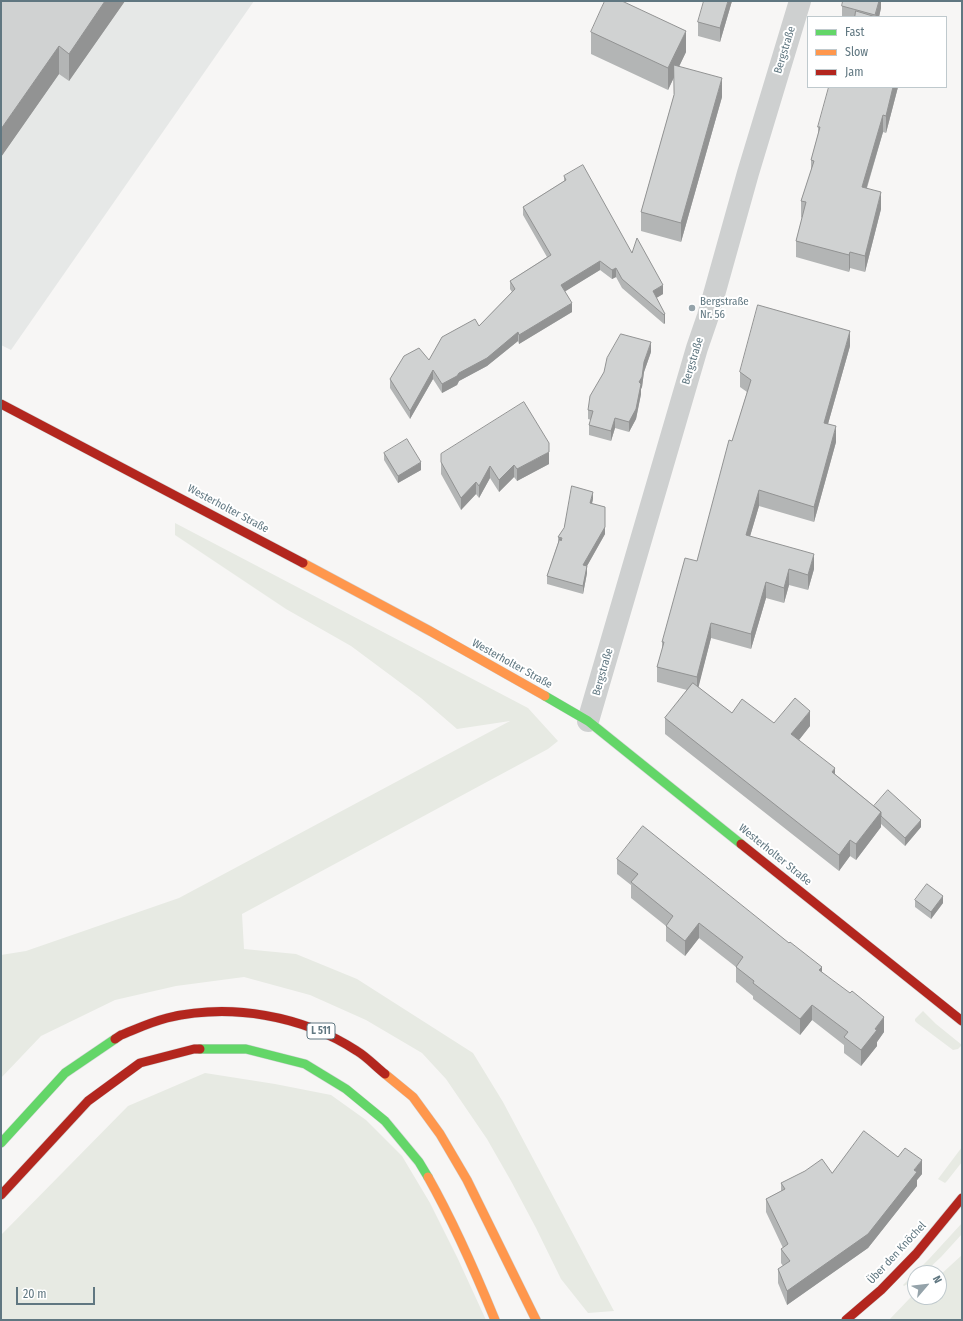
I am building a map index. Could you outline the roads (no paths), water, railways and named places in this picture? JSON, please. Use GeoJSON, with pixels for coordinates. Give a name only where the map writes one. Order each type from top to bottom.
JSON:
{"type":"FeatureCollection","features":[{"type":"Feature","properties":{"kind":"main road","name":"Westerholter Straße"},"geometry":{"type":"LineString","coordinates":[[1,404],[430,631],[588,720],[962,1021]]}},
{"type":"Feature","properties":{"kind":"main road","name":"L 511"},"geometry":{"type":"LineString","coordinates":[[1,1143],[65,1073],[121,1035],[166,1018],[213,1011],[266,1015],[312,1027],[357,1051],[413,1097],[440,1134],[467,1180],[536,1320]]}},
{"type":"Feature","properties":{"kind":"main road"},"geometry":{"type":"LineString","coordinates":[[1,1195],[88,1101],[140,1063],[194,1049],[246,1049],[305,1064],[346,1089],[385,1121],[419,1162],[444,1206],[495,1320]]}},
{"type":"Feature","properties":{"kind":"main road","name":"Über den Knöchel"},"geometry":{"type":"LineString","coordinates":[[846,1320],[880,1290],[916,1254],[962,1198]]}},
{"type":"Feature","properties":{"kind":"street","name":"Bergstraße"},"geometry":{"type":"LineString","coordinates":[[588,720],[697,348],[708,316],[748,173],[800,1]]}},
{"type":"Feature","properties":{"kind":"place","name":"Bergstraße Nr. 56"},"geometry":{"type":"Point","coordinates":[692,308]}}]}
